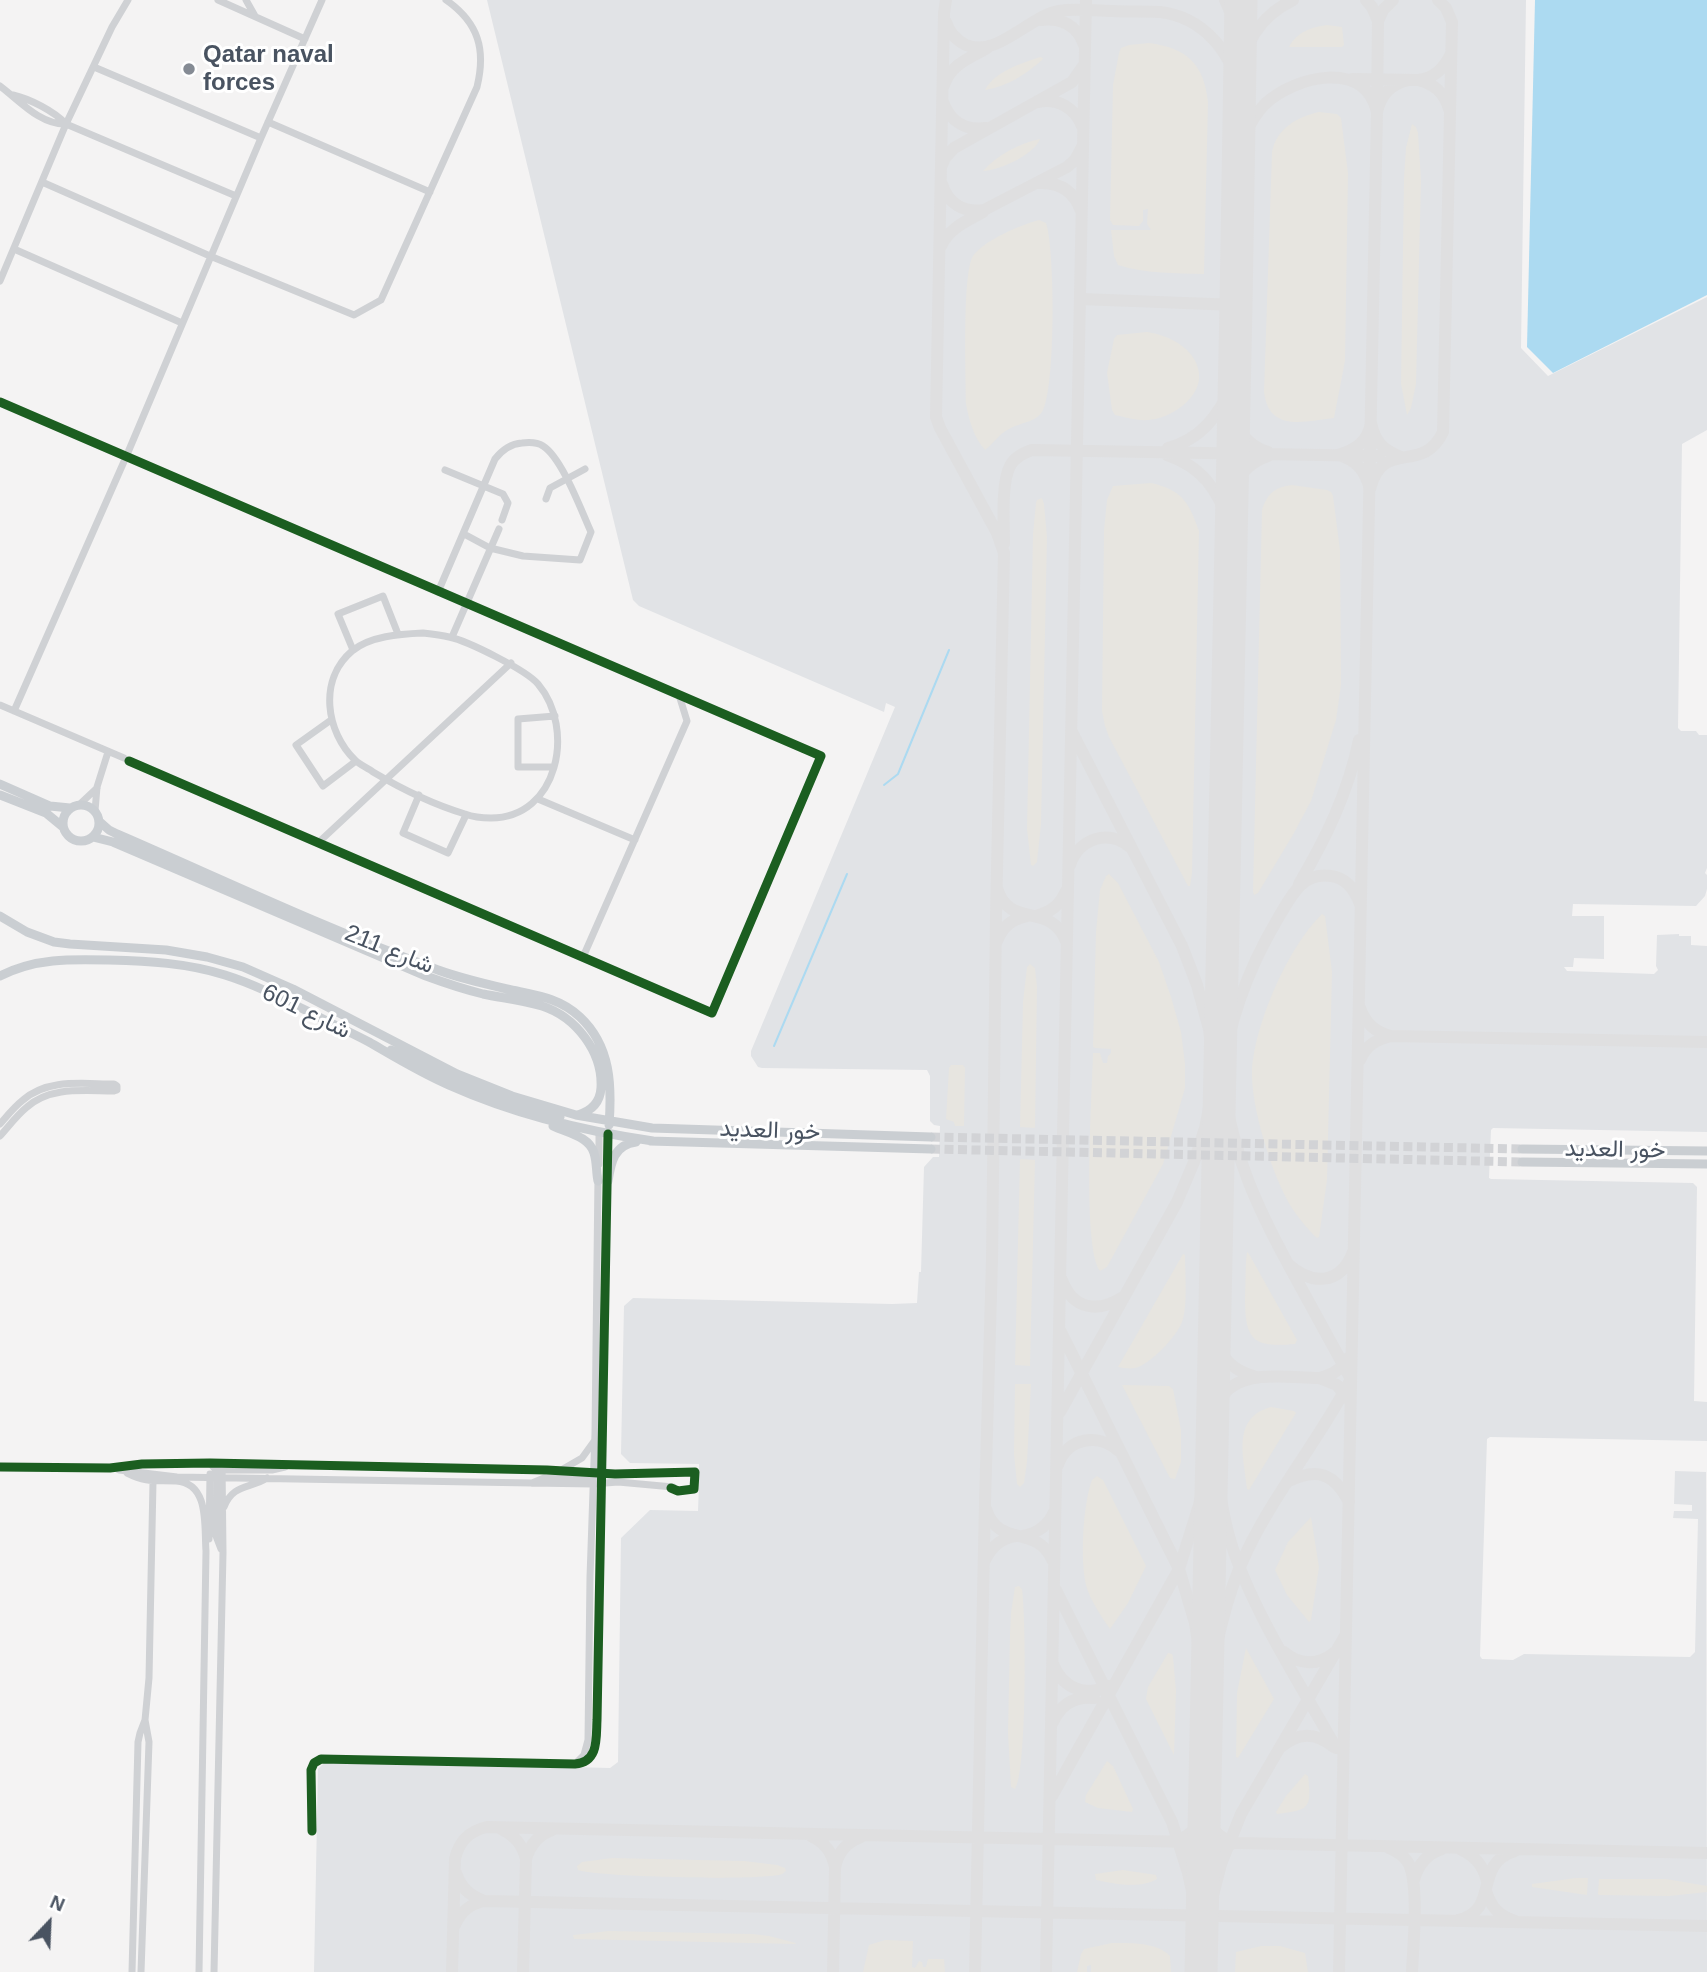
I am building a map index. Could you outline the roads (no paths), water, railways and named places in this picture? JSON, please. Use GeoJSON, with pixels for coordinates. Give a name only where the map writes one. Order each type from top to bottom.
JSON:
{"type":"FeatureCollection","features":[{"type":"Feature","properties":{"kind":"main road"},"geometry":{"type":"LineString","coordinates":[[0,784],[50,806],[70,808],[80,804],[90,807],[100,822],[98,830],[93,837],[84,841],[74,840],[46,813],[0,795]]}},
{"type":"Feature","properties":{"kind":"main road"},"geometry":{"type":"LineString","coordinates":[[63,827],[64,816],[70,808]]}},
{"type":"Feature","properties":{"kind":"main road","name":"شارع 211"},"geometry":{"type":"LineString","coordinates":[[100,822],[117,835],[429,967],[482,984],[542,996],[563,1004],[586,1023],[603,1049],[609,1071],[607,1129]]}},
{"type":"Feature","properties":{"kind":"main road","name":"شارع 211"},"geometry":{"type":"LineString","coordinates":[[93,837],[113,842],[426,976],[480,993],[541,1005],[562,1015],[589,1044],[601,1074],[601,1092],[597,1101],[589,1111],[576,1115]]}},
{"type":"Feature","properties":{"kind":"main road","name":"شارع 601"},"geometry":{"type":"LineString","coordinates":[[0,916],[27,932],[54,942],[187,953],[243,967],[284,984],[457,1074],[512,1096],[576,1115],[607,1129]]}},
{"type":"Feature","properties":{"kind":"main road","name":"شارع 601"},"geometry":{"type":"LineString","coordinates":[[0,976],[29,965],[59,959],[144,961],[187,966],[224,975],[256,987],[368,1042],[450,1086],[502,1107],[543,1119],[607,1129]]}},
{"type":"Feature","properties":{"kind":"main road"},"geometry":{"type":"LineString","coordinates":[[368,1042],[504,1100],[653,1141]]}},
{"type":"Feature","properties":{"kind":"main road"},"geometry":{"type":"LineString","coordinates":[[543,1119],[589,1144],[603,1181]]}},
{"type":"Feature","properties":{"kind":"main road","name":"خور العديد"},"geometry":{"type":"LineString","coordinates":[[607,1129],[931,1136]]}},
{"type":"Feature","properties":{"kind":"main road"},"geometry":{"type":"LineString","coordinates":[[603,1181],[618,1149],[629,1143],[653,1141],[932,1149]]}},
{"type":"Feature","properties":{"kind":"main road","name":"خور العديد"},"geometry":{"type":"LineString","coordinates":[[1522,1149],[1707,1151]]}},
{"type":"Feature","properties":{"kind":"main road"},"geometry":{"type":"LineString","coordinates":[[1522,1162],[1707,1164]]}},
{"type":"Feature","properties":{"kind":"street"},"geometry":{"type":"LineString","coordinates":[[0,281],[66,124],[112,27],[128,0]]}},
{"type":"Feature","properties":{"kind":"street"},"geometry":{"type":"LineString","coordinates":[[220,0],[305,39]]}},
{"type":"Feature","properties":{"kind":"street"},"geometry":{"type":"LineString","coordinates":[[246,0],[255,16]]}},
{"type":"Feature","properties":{"kind":"street"},"geometry":{"type":"LineString","coordinates":[[14,711],[322,0]]}},
{"type":"Feature","properties":{"kind":"street"},"geometry":{"type":"LineString","coordinates":[[42,183],[354,316],[381,300],[477,87],[481,55],[477,34],[463,14],[446,0]]}},
{"type":"Feature","properties":{"kind":"street"},"geometry":{"type":"LineString","coordinates":[[94,67],[261,138]]}},
{"type":"Feature","properties":{"kind":"street"},"geometry":{"type":"LineString","coordinates":[[0,86],[60,118],[66,124],[236,195]]}},
{"type":"Feature","properties":{"kind":"street"},"geometry":{"type":"LineString","coordinates":[[268,122],[430,192]]}},
{"type":"Feature","properties":{"kind":"street"},"geometry":{"type":"LineString","coordinates":[[14,249],[181,323]]}},
{"type":"Feature","properties":{"kind":"street"},"geometry":{"type":"LineString","coordinates":[[0,402],[821,755],[712,1013],[0,705]]}},
{"type":"Feature","properties":{"kind":"street"},"geometry":{"type":"LineString","coordinates":[[438,592],[495,459],[515,443],[531,442],[555,456],[592,532],[580,560],[523,556],[490,548],[464,534]]}},
{"type":"Feature","properties":{"kind":"street"},"geometry":{"type":"LineString","coordinates":[[546,499],[550,488],[585,469]]}},
{"type":"Feature","properties":{"kind":"street"},"geometry":{"type":"LineString","coordinates":[[446,471],[503,494],[508,503],[502,520]]}},
{"type":"Feature","properties":{"kind":"street"},"geometry":{"type":"LineString","coordinates":[[452,637],[499,529]]}},
{"type":"Feature","properties":{"kind":"street"},"geometry":{"type":"LineString","coordinates":[[353,650],[338,614],[383,596],[398,634]]}},
{"type":"Feature","properties":{"kind":"street"},"geometry":{"type":"LineString","coordinates":[[423,633],[452,637],[511,663],[537,683],[555,716],[558,741],[548,786],[538,799],[503,818],[466,815],[386,779],[356,761],[341,741],[331,720],[329,700],[332,682],[338,668],[353,650],[398,634],[423,633]]}},
{"type":"Feature","properties":{"kind":"street"},"geometry":{"type":"LineString","coordinates":[[319,842],[511,663]]}},
{"type":"Feature","properties":{"kind":"street"},"geometry":{"type":"LineString","coordinates":[[583,957],[687,720],[680,695]]}},
{"type":"Feature","properties":{"kind":"street"},"geometry":{"type":"LineString","coordinates":[[554,767],[518,767],[518,719],[555,716]]}},
{"type":"Feature","properties":{"kind":"street"},"geometry":{"type":"LineString","coordinates":[[331,720],[296,745],[323,786],[356,761]]}},
{"type":"Feature","properties":{"kind":"street"},"geometry":{"type":"LineString","coordinates":[[95,811],[97,787],[108,752]]}},
{"type":"Feature","properties":{"kind":"street"},"geometry":{"type":"LineString","coordinates":[[80,804],[97,787]]}},
{"type":"Feature","properties":{"kind":"street"},"geometry":{"type":"LineString","coordinates":[[419,795],[403,833],[449,853],[466,815]]}},
{"type":"Feature","properties":{"kind":"street"},"geometry":{"type":"LineString","coordinates":[[538,799],[635,840]]}},
{"type":"Feature","properties":{"kind":"street"},"geometry":{"type":"LineString","coordinates":[[0,1124],[22,1101],[43,1088],[64,1083],[117,1086],[114,1091],[64,1091],[47,1095],[26,1107],[0,1136]]}},
{"type":"Feature","properties":{"kind":"street"},"geometry":{"type":"LineString","coordinates":[[578,1764],[588,1740],[590,1577],[597,1478],[595,1439],[607,1129]]}},
{"type":"Feature","properties":{"kind":"street"},"geometry":{"type":"LineString","coordinates":[[312,1831],[312,1770],[314,1763],[321,1759],[578,1764],[591,1758],[596,1748],[597,1478],[603,1181]]}},
{"type":"Feature","properties":{"kind":"street"},"geometry":{"type":"LineString","coordinates":[[560,1470],[582,1458],[595,1439]]}},
{"type":"Feature","properties":{"kind":"street"},"geometry":{"type":"LineString","coordinates":[[0,1467],[105,1468],[147,1463],[210,1463],[218,1472],[223,1511],[223,1553],[214,1972]]}},
{"type":"Feature","properties":{"kind":"street"},"geometry":{"type":"LineString","coordinates":[[105,1468],[166,1476],[218,1472],[272,1470],[288,1465],[560,1470],[597,1478],[618,1482],[694,1489],[695,1472],[629,1474],[597,1478],[532,1483],[268,1478],[218,1472],[210,1463]]}},
{"type":"Feature","properties":{"kind":"street"},"geometry":{"type":"LineString","coordinates":[[123,1471],[153,1482],[179,1481],[189,1485],[197,1492],[203,1507],[206,1551],[199,1972]]}},
{"type":"Feature","properties":{"kind":"street"},"geometry":{"type":"LineString","coordinates":[[206,1551],[218,1472]]}},
{"type":"Feature","properties":{"kind":"street"},"geometry":{"type":"LineString","coordinates":[[218,1472],[216,1536],[223,1553]]}},
{"type":"Feature","properties":{"kind":"street"},"geometry":{"type":"LineString","coordinates":[[668,1472],[668,1487]]}},
{"type":"Feature","properties":{"kind":"street"},"geometry":{"type":"LineString","coordinates":[[223,1511],[226,1502],[236,1491],[268,1478]]}},
{"type":"Feature","properties":{"kind":"street"},"geometry":{"type":"LineString","coordinates":[[141,1972],[149,1742],[145,1720],[149,1678],[153,1482]]}},
{"type":"Feature","properties":{"kind":"street"},"geometry":{"type":"LineString","coordinates":[[590,1577],[596,1581],[595,1627],[598,1641]]}},
{"type":"Feature","properties":{"kind":"street"},"geometry":{"type":"LineString","coordinates":[[132,1972],[138,1742],[145,1720]]}},
{"type":"Feature","properties":{"kind":"water"},"geometry":{"type":"Polygon","coordinates":[[[1535,0],[1707,0],[1707,295],[1553,373],[1527,347],[1535,0]]]}},
{"type":"Feature","properties":{"kind":"waterway"},"geometry":{"type":"LineString","coordinates":[[884,785],[898,774],[949,650]]}},
{"type":"Feature","properties":{"kind":"waterway"},"geometry":{"type":"LineString","coordinates":[[774,1046],[847,874]]}},
{"type":"Feature","properties":{"kind":"tunnel"},"geometry":{"type":"LineString","coordinates":[[931,1137],[1522,1149]]}},
{"type":"Feature","properties":{"kind":"tunnel"},"geometry":{"type":"LineString","coordinates":[[931,1149],[1522,1162]]}},
{"type":"Feature","properties":{"kind":"place","name":"Qatar naval forces"},"geometry":{"type":"Point","coordinates":[189,69]}}]}
